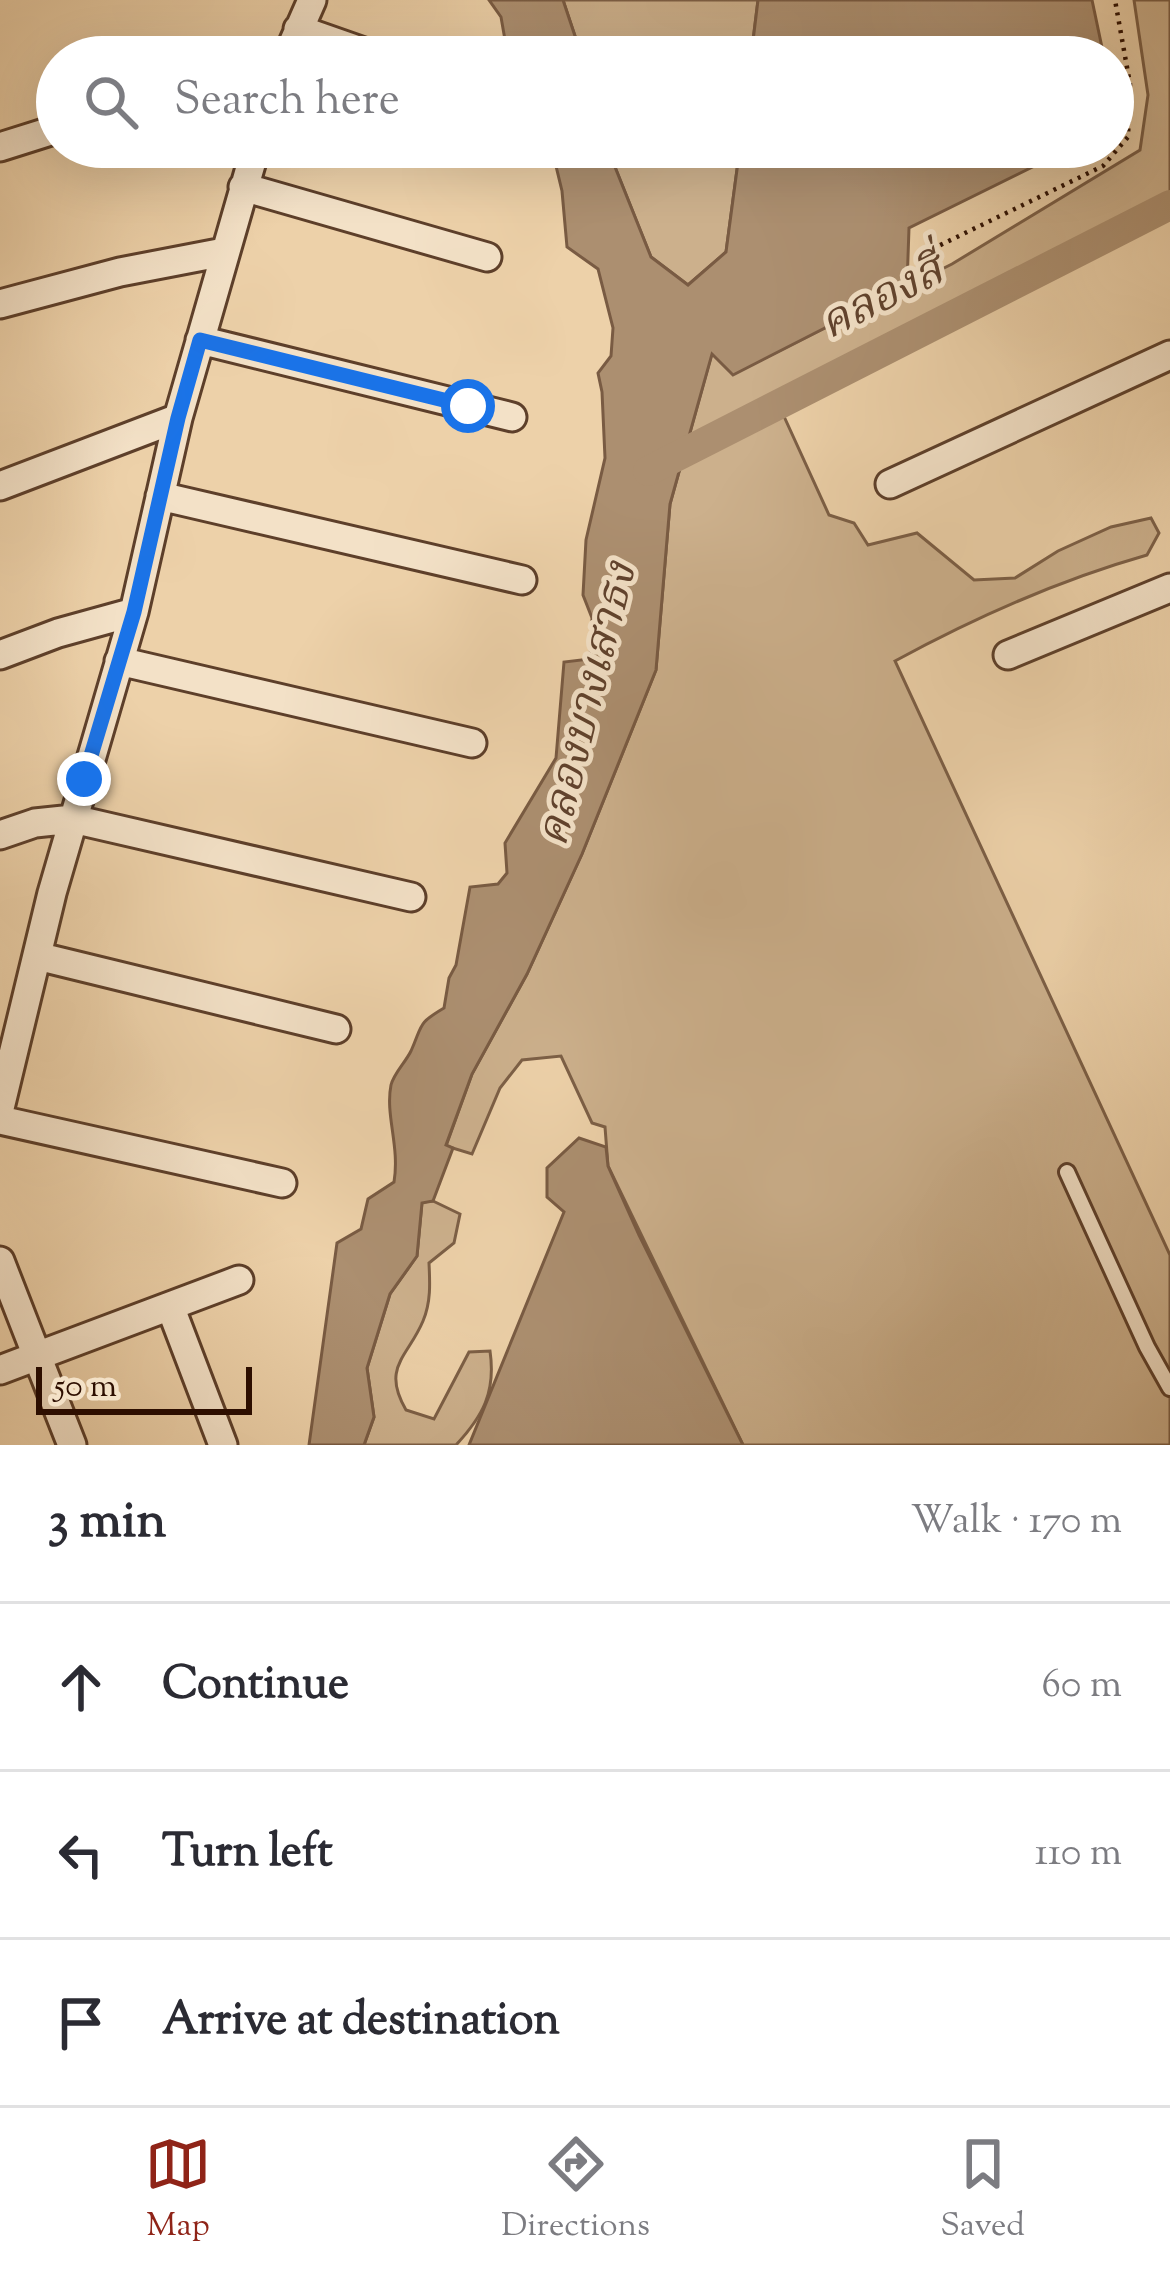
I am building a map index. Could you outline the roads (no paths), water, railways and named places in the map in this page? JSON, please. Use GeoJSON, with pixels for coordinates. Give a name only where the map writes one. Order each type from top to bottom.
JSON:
{"type":"FeatureCollection","features":[{"type":"Feature","properties":{"kind":"street"},"geometry":{"type":"LineString","coordinates":[[295,36],[312,0]]}},
{"type":"Feature","properties":{"kind":"street"},"geometry":{"type":"LineString","coordinates":[[298,29],[318,36]]}},
{"type":"Feature","properties":{"kind":"street"},"geometry":{"type":"LineString","coordinates":[[0,147],[36,136]]}},
{"type":"Feature","properties":{"kind":"street"},"geometry":{"type":"LineString","coordinates":[[0,1108],[12,1004],[38,956],[134,612],[178,418],[249,168]]}},
{"type":"Feature","properties":{"kind":"street"},"geometry":{"type":"LineString","coordinates":[[243,187],[487,257]]}},
{"type":"Feature","properties":{"kind":"street"},"geometry":{"type":"LineString","coordinates":[[0,304],[120,272],[224,252]]}},
{"type":"Feature","properties":{"kind":"street"},"geometry":{"type":"LineString","coordinates":[[200,340],[512,416]]}},
{"type":"Feature","properties":{"kind":"street"},"geometry":{"type":"LineString","coordinates":[[890,484],[1170,356]]}},
{"type":"Feature","properties":{"kind":"street"},"geometry":{"type":"LineString","coordinates":[[0,486],[178,418]]}},
{"type":"Feature","properties":{"kind":"street"},"geometry":{"type":"LineString","coordinates":[[160,496],[522,580]]}},
{"type":"Feature","properties":{"kind":"street"},"geometry":{"type":"LineString","coordinates":[[1008,655],[1170,587]]}},
{"type":"Feature","properties":{"kind":"street"},"geometry":{"type":"LineString","coordinates":[[0,656],[58,633],[134,612]]}},
{"type":"Feature","properties":{"kind":"street"},"geometry":{"type":"LineString","coordinates":[[119,662],[472,743]]}},
{"type":"Feature","properties":{"kind":"street"},"geometry":{"type":"LineString","coordinates":[[0,835],[35,823],[73,819],[411,897]]}},
{"type":"Feature","properties":{"kind":"street"},"geometry":{"type":"LineString","coordinates":[[38,956],[336,1028]]}},
{"type":"Feature","properties":{"kind":"street"},"geometry":{"type":"LineString","coordinates":[[0,1120],[283,1183]]}},
{"type":"Feature","properties":{"kind":"street"},"geometry":{"type":"LineString","coordinates":[[0,1261],[72,1445]]}},
{"type":"Feature","properties":{"kind":"street"},"geometry":{"type":"LineString","coordinates":[[0,1370],[238,1280]]}},
{"type":"Feature","properties":{"kind":"street"},"geometry":{"type":"LineString","coordinates":[[170,1306],[223,1445]]}},
{"type":"Feature","properties":{"kind":"lane"},"geometry":{"type":"LineString","coordinates":[[1067,1172],[1170,1388]]}},
{"type":"Feature","properties":{"kind":"water"},"geometry":{"type":"Polygon","coordinates":[[[489,0],[563,0],[575,36],[504,36],[501,17],[489,0]]]}},
{"type":"Feature","properties":{"kind":"water"},"geometry":{"type":"Polygon","coordinates":[[[758,0],[1092,0],[1100,36],[754,36],[758,0]]]}},
{"type":"Feature","properties":{"kind":"water","name":"คลองบางเสาธง"},"geometry":{"type":"Polygon","coordinates":[[[556,168],[615,168],[651,257],[688,285],[726,252],[737,168],[1030,168],[909,228],[907,286],[733,375],[712,354],[670,504],[656,670],[582,854],[527,974],[472,1074],[446,1145],[453,1148],[433,1201],[422,1203],[417,1256],[390,1294],[367,1368],[374,1417],[364,1445],[309,1445],[337,1243],[361,1229],[368,1199],[394,1182],[392,1081],[422,1025],[444,1008],[470,887],[498,884],[507,873],[505,843],[556,758],[564,662],[590,659],[592,618],[583,595],[586,540],[605,458],[598,373],[611,356],[613,328],[598,269],[567,247],[556,168]]]}},
{"type":"Feature","properties":{"kind":"water"},"geometry":{"type":"Polygon","coordinates":[[[579,1138],[606,1147],[608,1166],[639,1235],[743,1445],[469,1445],[564,1212],[547,1197],[547,1168],[579,1138]]]}},
{"type":"Feature","properties":{"kind":"waterway","name":"คลองสี่"},"geometry":{"type":"LineString","coordinates":[[648,471],[1170,205]]}}]}
